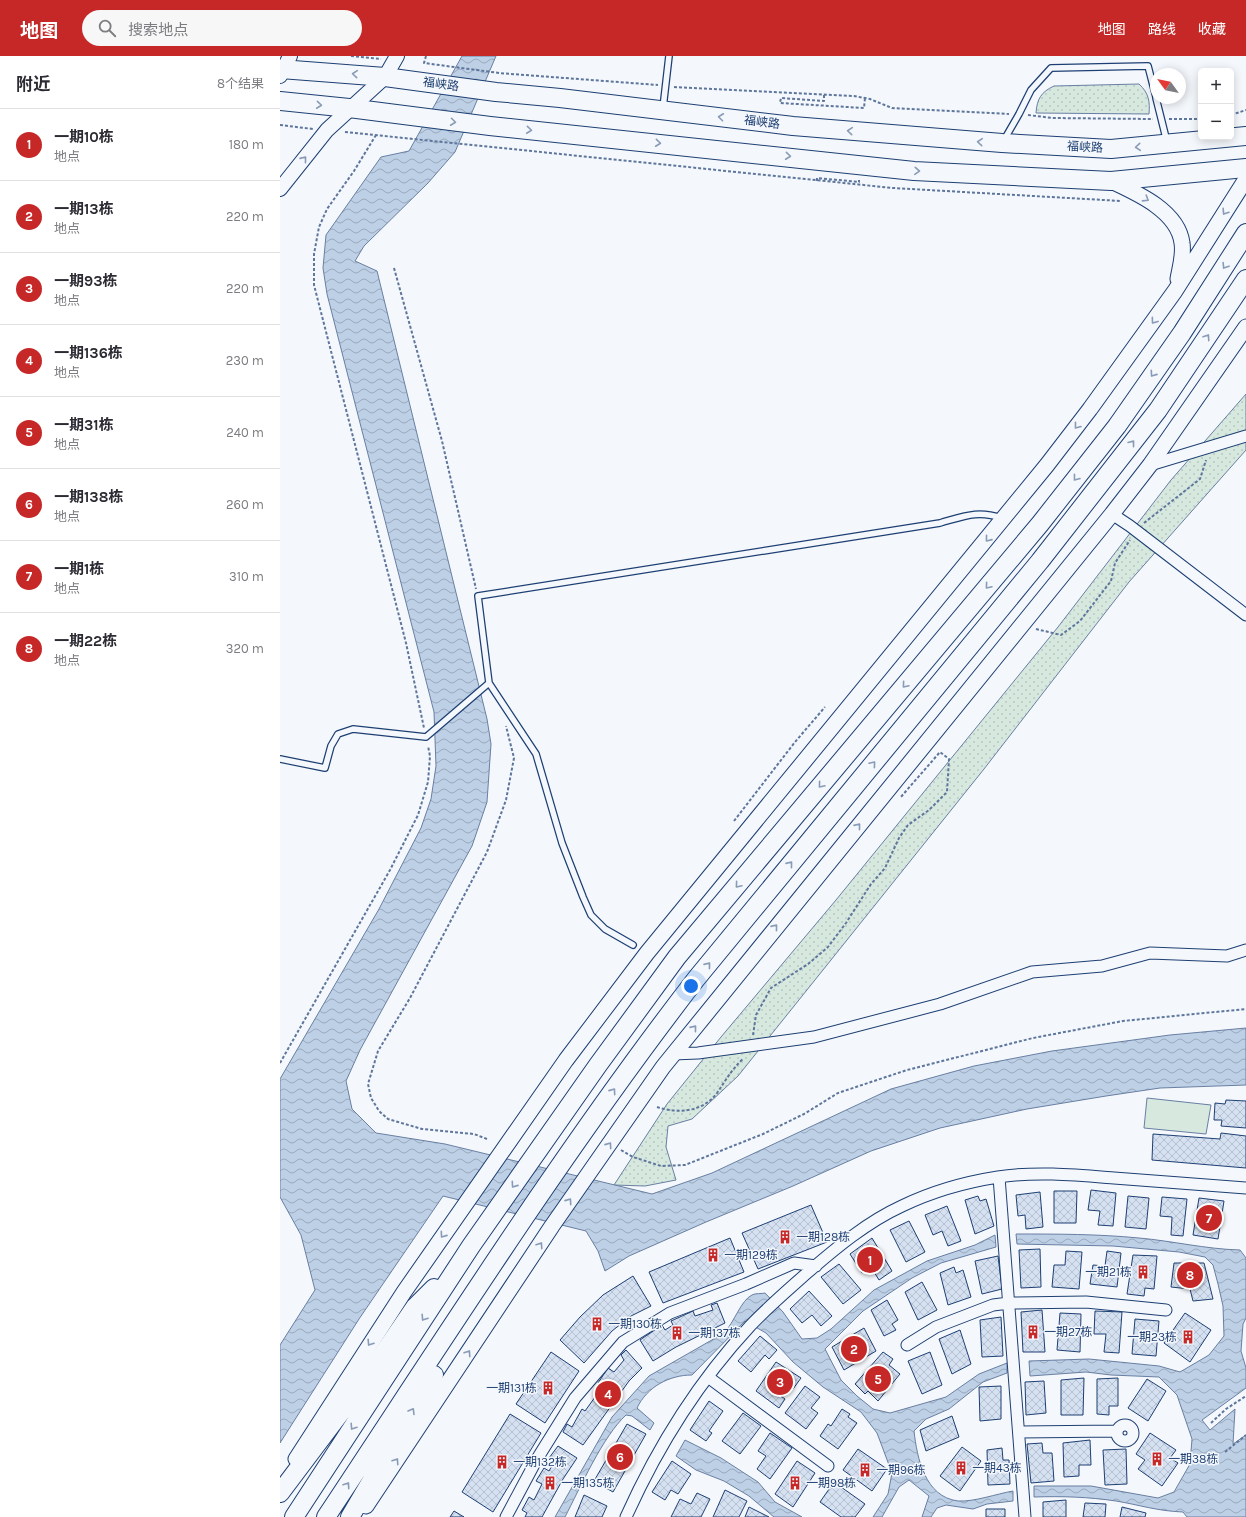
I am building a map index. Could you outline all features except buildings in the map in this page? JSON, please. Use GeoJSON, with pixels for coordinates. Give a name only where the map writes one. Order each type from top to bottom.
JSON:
{"type":"FeatureCollection","features":[{"type":"Feature","properties":{"kind":"highway","name":"福峡路"},"geometry":{"type":"LineString","coordinates":[[283,68],[389,64],[436,83],[496,92],[793,126],[1002,143],[1111,149],[1216,140]]}},
{"type":"Feature","properties":{"kind":"highway"},"geometry":{"type":"LineString","coordinates":[[280,101],[349,108],[490,126],[914,171],[1111,181],[1246,168]]}},
{"type":"Feature","properties":{"kind":"highway","name":"福峡路"},"geometry":{"type":"LineString","coordinates":[[1234,138],[1246,136]]}},
{"type":"Feature","properties":{"kind":"highway"},"geometry":{"type":"LineString","coordinates":[[294,1517],[484,1227],[677,957],[1040,524],[1117,426],[1178,340],[1246,233]]}},
{"type":"Feature","properties":{"kind":"highway"},"geometry":{"type":"LineString","coordinates":[[326,1517],[524,1218],[647,1043],[696,979],[1040,561],[1158,410],[1246,279]]}},
{"type":"Feature","properties":{"kind":"highway"},"geometry":{"type":"LineString","coordinates":[[350,1517],[524,1218]]}},
{"type":"Feature","properties":{"kind":"highway"},"geometry":{"type":"LineString","coordinates":[[280,1493],[365,1380],[415,1307],[466,1254]]}},
{"type":"Feature","properties":{"kind":"main road"},"geometry":{"type":"LineString","coordinates":[[1234,136],[1246,129]]}},
{"type":"Feature","properties":{"kind":"main road"},"geometry":{"type":"LineString","coordinates":[[280,1486],[336,1395],[498,1154],[566,1060],[648,953],[1005,518],[1090,409],[1175,291],[1246,179]]}},
{"type":"Feature","properties":{"kind":"main road"},"geometry":{"type":"LineString","coordinates":[[1111,181],[1147,199],[1173,221],[1178,229],[1183,253],[1175,291]]}},
{"type":"Feature","properties":{"kind":"main road"},"geometry":{"type":"LineString","coordinates":[[358,1517],[586,1176],[673,1054],[1112,514],[1150,465],[1246,327]]}},
{"type":"Feature","properties":{"kind":"street"},"geometry":{"type":"LineString","coordinates":[[280,189],[327,130],[389,64]]}},
{"type":"Feature","properties":{"kind":"street"},"geometry":{"type":"LineString","coordinates":[[1150,465],[1246,436]]}},
{"type":"Feature","properties":{"kind":"street"},"geometry":{"type":"LineString","coordinates":[[1112,514],[1137,531],[1246,615]]}},
{"type":"Feature","properties":{"kind":"street"},"geometry":{"type":"LineString","coordinates":[[673,1054],[698,1054],[814,1037],[940,1004],[1032,972],[1102,966],[1150,953],[1227,956],[1246,950]]}},
{"type":"Feature","properties":{"kind":"street"},"geometry":{"type":"LineString","coordinates":[[627,1516],[650,1466],[675,1423],[708,1377],[750,1326],[816,1266],[865,1227],[901,1206],[948,1189],[999,1177],[1047,1174],[1246,1188]]}},
{"type":"Feature","properties":{"kind":"street"},"geometry":{"type":"LineString","coordinates":[[999,1177],[1025,1517]]}},
{"type":"Feature","properties":{"kind":"street"},"geometry":{"type":"LineString","coordinates":[[506,1517],[537,1459],[574,1398],[623,1342],[670,1313],[746,1284],[794,1262],[816,1266]]}},
{"type":"Feature","properties":{"kind":"street"},"geometry":{"type":"LineString","coordinates":[[907,1346],[936,1327],[993,1305],[1009,1303],[1086,1302],[1166,1310]]}},
{"type":"Feature","properties":{"kind":"street"},"geometry":{"type":"LineString","coordinates":[[708,1377],[828,1466]]}},
{"type":"Feature","properties":{"kind":"street"},"geometry":{"type":"LineString","coordinates":[[1019,1432],[1117,1431]]}},
{"type":"Feature","properties":{"kind":"lane"},"geometry":{"type":"LineString","coordinates":[[662,110],[669,56]]}},
{"type":"Feature","properties":{"kind":"lane"},"geometry":{"type":"LineString","coordinates":[[1002,143],[1031,90],[1051,68],[1148,66],[1150,74]]}},
{"type":"Feature","properties":{"kind":"lane"},"geometry":{"type":"LineString","coordinates":[[1158,104],[1168,144]]}},
{"type":"Feature","properties":{"kind":"lane"},"geometry":{"type":"LineString","coordinates":[[633,945],[605,929],[591,915],[562,843],[536,754],[489,683],[478,596],[940,523],[977,513],[987,513],[1005,518]]}},
{"type":"Feature","properties":{"kind":"lane"},"geometry":{"type":"LineString","coordinates":[[280,759],[325,768],[331,746],[338,734],[353,729],[426,737],[481,688],[489,683]]}},
{"type":"Feature","properties":{"kind":"path"},"geometry":{"type":"LineString","coordinates":[[351,56],[389,64]]}},
{"type":"Feature","properties":{"kind":"path"},"geometry":{"type":"LineString","coordinates":[[426,56],[424,63],[499,73],[665,86],[865,98],[892,108],[1019,114],[1052,118],[1198,119]]}},
{"type":"Feature","properties":{"kind":"path"},"geometry":{"type":"LineString","coordinates":[[824,95],[824,101],[781,98],[780,103],[864,108],[865,98]]}},
{"type":"Feature","properties":{"kind":"path"},"geometry":{"type":"LineString","coordinates":[[1234,114],[1246,110]]}},
{"type":"Feature","properties":{"kind":"path"},"geometry":{"type":"LineString","coordinates":[[280,1063],[390,870],[418,814],[428,782],[430,756],[406,643],[314,285],[314,254],[319,227],[327,208],[354,171],[376,135]]}},
{"type":"Feature","properties":{"kind":"path"},"geometry":{"type":"LineString","coordinates":[[408,137],[893,188],[1120,201],[1127,204]]}},
{"type":"Feature","properties":{"kind":"path"},"geometry":{"type":"LineString","coordinates":[[771,176],[772,170]]}},
{"type":"Feature","properties":{"kind":"path"},"geometry":{"type":"LineString","coordinates":[[394,268],[442,441],[478,596]]}},
{"type":"Feature","properties":{"kind":"path"},"geometry":{"type":"LineString","coordinates":[[1021,627],[1061,635],[1080,621],[1111,581],[1115,563],[1137,531],[1151,517],[1200,479],[1206,462],[1207,449]]}},
{"type":"Feature","properties":{"kind":"path"},"geometry":{"type":"LineString","coordinates":[[734,821],[795,742],[825,707]]}},
{"type":"Feature","properties":{"kind":"path"},"geometry":{"type":"LineString","coordinates":[[487,1139],[474,1134],[422,1129],[388,1119],[378,1111],[371,1098],[368,1084],[378,1051],[410,998],[487,852],[506,800],[514,758],[504,720]]}},
{"type":"Feature","properties":{"kind":"path"},"geometry":{"type":"LineString","coordinates":[[657,1107],[670,1111],[682,1111],[701,1107],[716,1094],[732,1069],[748,1055],[756,1015],[771,988],[808,964],[828,947],[846,923],[871,884],[885,868],[899,838],[908,826],[928,810],[946,792],[949,759],[940,752],[900,798]]}},
{"type":"Feature","properties":{"kind":"path"},"geometry":{"type":"LineString","coordinates":[[609,1145],[633,1157],[660,1166],[685,1165],[763,1134],[804,1114],[838,1093],[907,1070],[1033,1038],[1123,1021],[1246,1009]]}},
{"type":"Feature","properties":{"kind":"path"},"geometry":{"type":"LineString","coordinates":[[1211,1422],[1226,1409],[1246,1396]]}},
{"type":"Feature","properties":{"kind":"path"},"geometry":{"type":"LineString","coordinates":[[1225,1452],[1246,1436]]}},
{"type":"Feature","properties":{"kind":"shaded area"},"geometry":{"type":"Polygon","coordinates":[[[1139,84],[1145,91],[1148,98],[1149,114],[1036,113],[1040,96],[1054,86],[1139,84]]]}},
{"type":"Feature","properties":{"kind":"shaded area"},"geometry":{"type":"Polygon","coordinates":[[[1246,394],[1246,450],[1129,582],[984,769],[738,1076],[692,1119],[668,1126],[666,1147],[676,1180],[645,1186],[614,1185],[667,1104],[836,900],[1058,627],[1171,480],[1246,394]]]}},
{"type":"Feature","properties":{"kind":"shaded area"},"geometry":{"type":"Polygon","coordinates":[[[1147,1098],[1211,1105],[1206,1134],[1144,1128],[1147,1098]]]}},
{"type":"Feature","properties":{"kind":"water"},"geometry":{"type":"Polygon","coordinates":[[[462,56],[496,56],[455,152],[428,183],[364,246],[355,261],[377,271],[487,719],[491,744],[487,802],[472,846],[360,1050],[346,1081],[352,1109],[376,1133],[445,1144],[652,1194],[712,1173],[891,1089],[974,1066],[1052,1051],[1170,1035],[1246,1028],[1246,1085],[1160,1088],[1027,1109],[940,1128],[871,1151],[629,1256],[605,1271],[598,1251],[586,1231],[443,1196],[359,1319],[280,1443],[280,1345],[315,1290],[301,1235],[280,1197],[280,1079],[379,909],[421,828],[431,799],[436,766],[434,712],[327,294],[323,268],[326,235],[381,157],[409,151],[462,56]]]}},
{"type":"Feature","properties":{"kind":"water"},"geometry":{"type":"Polygon","coordinates":[[[1016,1234],[1078,1234],[1152,1239],[1214,1248],[1240,1250],[1246,1258],[1246,1318],[1243,1324],[1241,1351],[1246,1368],[1246,1388],[1202,1420],[1210,1430],[1235,1409],[1233,1444],[1246,1435],[1246,1517],[1187,1517],[1183,1512],[1106,1500],[1075,1497],[1034,1497],[1034,1486],[1091,1486],[1158,1498],[1174,1492],[1190,1464],[1192,1439],[1177,1395],[1159,1377],[1111,1375],[1086,1372],[1030,1376],[1029,1361],[1089,1359],[1159,1366],[1180,1372],[1209,1355],[1224,1336],[1223,1306],[1213,1265],[1205,1257],[1179,1252],[1113,1246],[1017,1244],[1016,1234]]]}},
{"type":"Feature","properties":{"kind":"water"},"geometry":{"type":"Polygon","coordinates":[[[995,1235],[996,1247],[941,1263],[912,1278],[863,1311],[825,1349],[841,1380],[857,1396],[873,1409],[890,1413],[946,1397],[979,1374],[1007,1363],[1007,1373],[983,1382],[949,1409],[926,1419],[914,1431],[915,1442],[925,1475],[930,1484],[938,1492],[947,1498],[964,1501],[1013,1491],[1013,1501],[987,1504],[973,1509],[946,1505],[937,1508],[931,1517],[922,1517],[929,1496],[909,1480],[899,1487],[882,1517],[873,1517],[888,1494],[892,1473],[877,1433],[861,1412],[823,1387],[793,1362],[766,1333],[745,1321],[692,1375],[675,1377],[667,1380],[653,1388],[647,1394],[637,1408],[654,1423],[650,1430],[632,1416],[626,1415],[617,1424],[601,1449],[565,1517],[555,1517],[612,1417],[649,1376],[724,1333],[744,1302],[752,1295],[765,1293],[783,1312],[802,1339],[817,1338],[831,1329],[874,1290],[927,1261],[975,1245],[995,1235]]]}},
{"type":"Feature","properties":{"kind":"water"},"geometry":{"type":"Polygon","coordinates":[[[685,1440],[721,1458],[758,1482],[775,1502],[802,1517],[774,1517],[749,1496],[724,1481],[696,1470],[676,1456],[685,1440]]]}},
{"type":"Feature","properties":{"kind":"place","name":"一期1栋"},"geometry":{"type":"Point","coordinates":[1209,1218]}},
{"type":"Feature","properties":{"kind":"place","name":"一期128栋"},"geometry":{"type":"Point","coordinates":[785,1237]}},
{"type":"Feature","properties":{"kind":"place","name":"一期129栋"},"geometry":{"type":"Point","coordinates":[713,1255]}},
{"type":"Feature","properties":{"kind":"place","name":"一期10栋"},"geometry":{"type":"Point","coordinates":[870,1260]}},
{"type":"Feature","properties":{"kind":"place","name":"一期21栋"},"geometry":{"type":"Point","coordinates":[1143,1272]}},
{"type":"Feature","properties":{"kind":"place","name":"一期22栋"},"geometry":{"type":"Point","coordinates":[1190,1275]}},
{"type":"Feature","properties":{"kind":"place","name":"一期130栋"},"geometry":{"type":"Point","coordinates":[597,1324]}},
{"type":"Feature","properties":{"kind":"place","name":"一期27栋"},"geometry":{"type":"Point","coordinates":[1033,1332]}},
{"type":"Feature","properties":{"kind":"place","name":"一期137栋"},"geometry":{"type":"Point","coordinates":[677,1333]}},
{"type":"Feature","properties":{"kind":"place","name":"一期23栋"},"geometry":{"type":"Point","coordinates":[1188,1337]}},
{"type":"Feature","properties":{"kind":"place","name":"一期13栋"},"geometry":{"type":"Point","coordinates":[854,1349]}},
{"type":"Feature","properties":{"kind":"place","name":"一期31栋"},"geometry":{"type":"Point","coordinates":[878,1379]}},
{"type":"Feature","properties":{"kind":"place","name":"一期93栋"},"geometry":{"type":"Point","coordinates":[780,1382]}},
{"type":"Feature","properties":{"kind":"place","name":"一期131栋"},"geometry":{"type":"Point","coordinates":[548,1388]}},
{"type":"Feature","properties":{"kind":"place","name":"一期136栋"},"geometry":{"type":"Point","coordinates":[608,1394]}},
{"type":"Feature","properties":{"kind":"place","name":"一期138栋"},"geometry":{"type":"Point","coordinates":[620,1457]}},
{"type":"Feature","properties":{"kind":"place","name":"一期38栋"},"geometry":{"type":"Point","coordinates":[1157,1459]}},
{"type":"Feature","properties":{"kind":"place","name":"一期132栋"},"geometry":{"type":"Point","coordinates":[502,1462]}},
{"type":"Feature","properties":{"kind":"place","name":"一期43栋"},"geometry":{"type":"Point","coordinates":[961,1468]}},
{"type":"Feature","properties":{"kind":"place","name":"一期96栋"},"geometry":{"type":"Point","coordinates":[865,1470]}},
{"type":"Feature","properties":{"kind":"place","name":"一期135栋"},"geometry":{"type":"Point","coordinates":[550,1483]}},
{"type":"Feature","properties":{"kind":"place","name":"一期98栋"},"geometry":{"type":"Point","coordinates":[795,1483]}}]}
